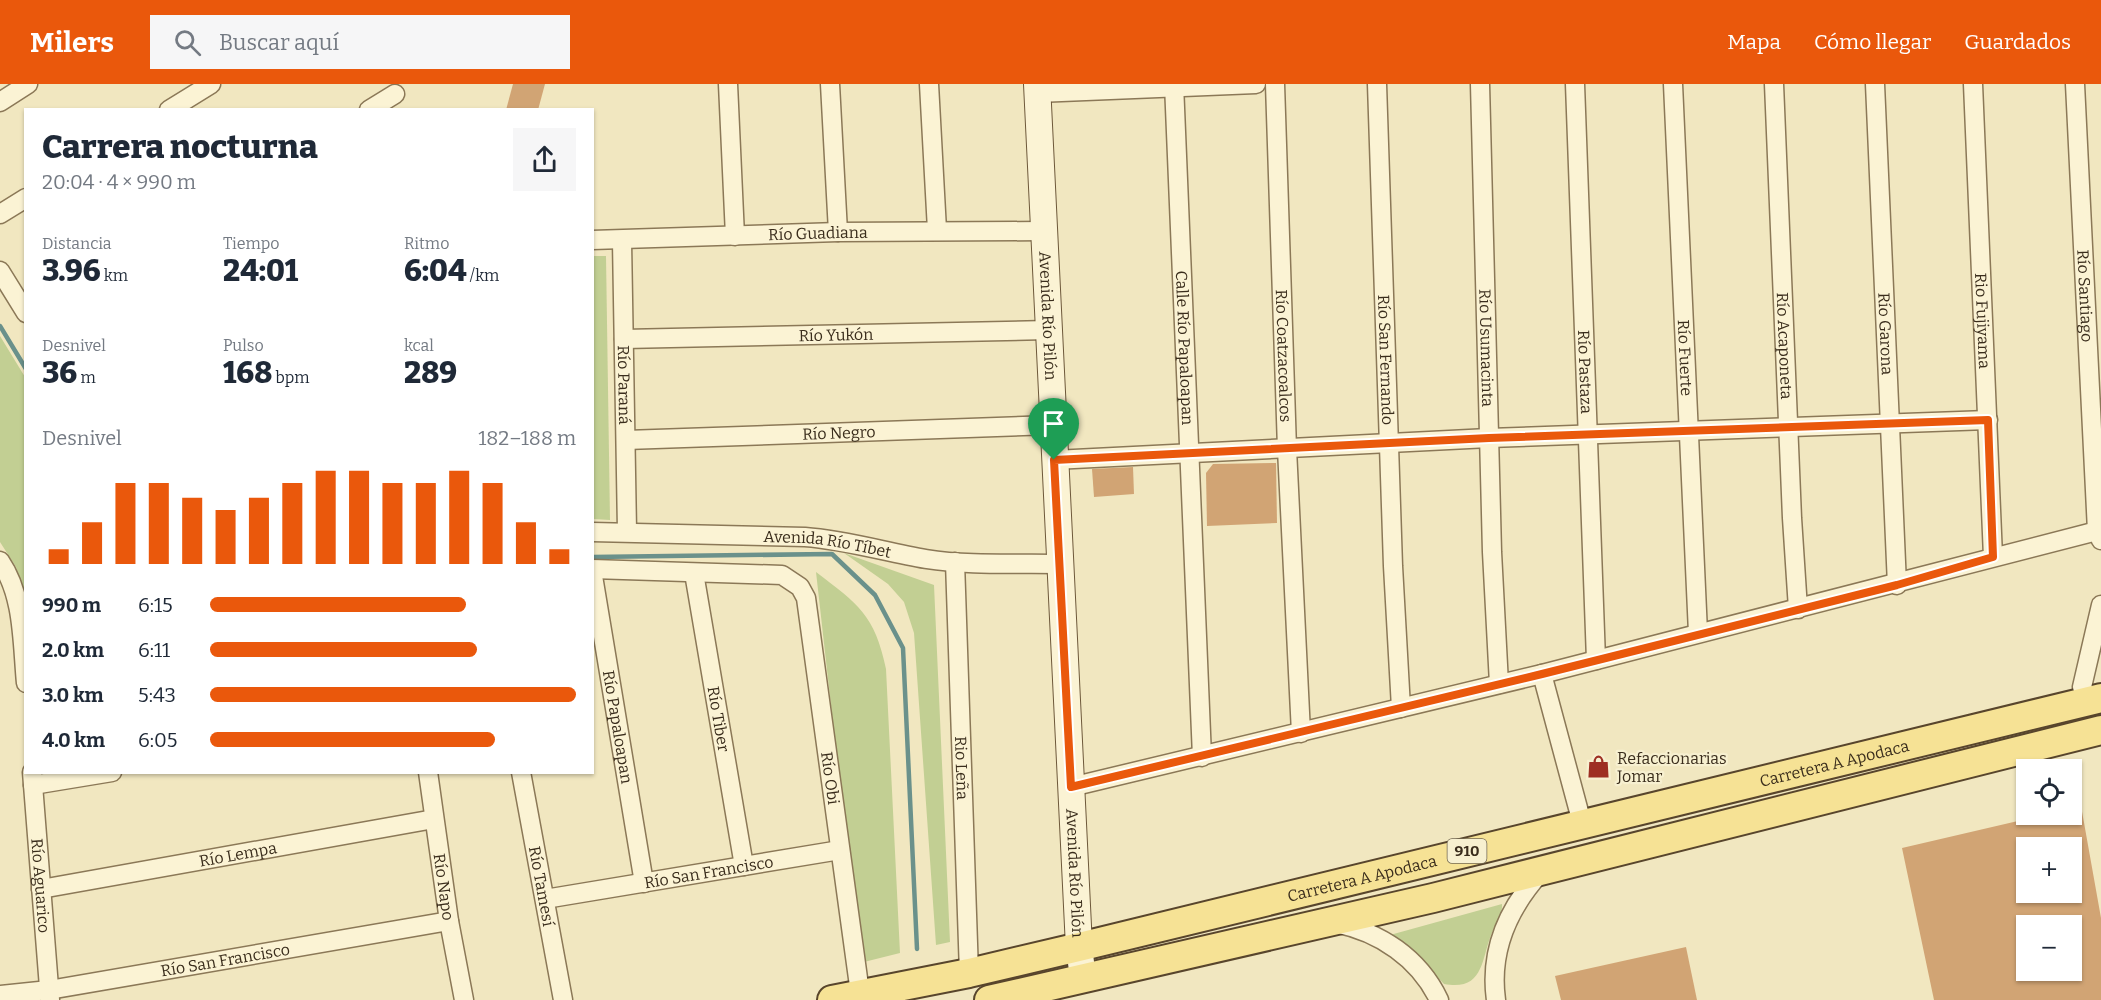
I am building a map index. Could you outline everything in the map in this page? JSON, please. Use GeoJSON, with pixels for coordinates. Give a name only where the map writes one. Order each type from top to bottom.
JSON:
{"type":"FeatureCollection","features":[{"type":"Feature","properties":{"kind":"main road","name":"Avenida Río Pilón"},"geometry":{"type":"LineString","coordinates":[[1037,89],[1059,564],[1079,947],[1083,978]]}},
{"type":"Feature","properties":{"kind":"main road","name":"Carretera A Apodaca"},"geometry":{"type":"LineString","coordinates":[[832,1000],[969,973],[1079,947],[1580,816],[2095,689]]}},
{"type":"Feature","properties":{"kind":"main road","name":"Carretera A Apodaca"},"geometry":{"type":"LineString","coordinates":[[989,1000],[1324,921],[1433,898],[2101,730]]}},
{"type":"Feature","properties":{"kind":"street"},"geometry":{"type":"LineString","coordinates":[[0,102],[28,84]]}},
{"type":"Feature","properties":{"kind":"street"},"geometry":{"type":"LineString","coordinates":[[172,108],[211,84]]}},
{"type":"Feature","properties":{"kind":"street"},"geometry":{"type":"LineString","coordinates":[[728,84],[735,237]]}},
{"type":"Feature","properties":{"kind":"street"},"geometry":{"type":"LineString","coordinates":[[830,84],[838,232]]}},
{"type":"Feature","properties":{"kind":"street"},"geometry":{"type":"LineString","coordinates":[[929,84],[937,230]]}},
{"type":"Feature","properties":{"kind":"street"},"geometry":{"type":"LineString","coordinates":[[1037,89],[1256,84]]}},
{"type":"Feature","properties":{"kind":"street","name":"Río Coatzacoalcos"},"geometry":{"type":"LineString","coordinates":[[1275,84],[1287,449],[1301,734]]}},
{"type":"Feature","properties":{"kind":"street","name":"Río San Fernando"},"geometry":{"type":"LineString","coordinates":[[1377,84],[1389,443],[1401,708]]}},
{"type":"Feature","properties":{"kind":"street","name":"Río Usumacinta"},"geometry":{"type":"LineString","coordinates":[[1480,84],[1489,438],[1499,684]]}},
{"type":"Feature","properties":{"kind":"street","name":"Río Pastaza"},"geometry":{"type":"LineString","coordinates":[[1575,84],[1596,660]]}},
{"type":"Feature","properties":{"kind":"street","name":"Río Fuerte"},"geometry":{"type":"LineString","coordinates":[[1672,84],[1698,633]]}},
{"type":"Feature","properties":{"kind":"street","name":"Río Acaponeta"},"geometry":{"type":"LineString","coordinates":[[1774,84],[1798,609]]}},
{"type":"Feature","properties":{"kind":"street","name":"Río Garona"},"geometry":{"type":"LineString","coordinates":[[1875,84],[1897,585]]}},
{"type":"Feature","properties":{"kind":"street","name":"Rio Fujiyama"},"geometry":{"type":"LineString","coordinates":[[1973,84],[1993,557]]}},
{"type":"Feature","properties":{"kind":"street","name":"Río Santiago"},"geometry":{"type":"LineString","coordinates":[[2075,84],[2100,534]]}},
{"type":"Feature","properties":{"kind":"street","name":"Calle Río Papaloapan"},"geometry":{"type":"LineString","coordinates":[[1174,86],[1202,757]]}},
{"type":"Feature","properties":{"kind":"street"},"geometry":{"type":"LineString","coordinates":[[373,108],[396,96]]}},
{"type":"Feature","properties":{"kind":"street"},"geometry":{"type":"LineString","coordinates":[[0,214],[24,199]]}},
{"type":"Feature","properties":{"kind":"street","name":"Río Guadiana"},"geometry":{"type":"LineString","coordinates":[[594,240],[937,230],[1043,231]]}},
{"type":"Feature","properties":{"kind":"street","name":"Río Paraná"},"geometry":{"type":"LineString","coordinates":[[622,241],[627,531]]}},
{"type":"Feature","properties":{"kind":"street"},"geometry":{"type":"LineString","coordinates":[[0,271],[24,310]]}},
{"type":"Feature","properties":{"kind":"street","name":"Río Yukón"},"geometry":{"type":"LineString","coordinates":[[624,339],[1048,330]]}},
{"type":"Feature","properties":{"kind":"street"},"geometry":{"type":"LineString","coordinates":[[1054,460],[1489,438],[1988,420]]}},
{"type":"Feature","properties":{"kind":"street","name":"Río Negro"},"geometry":{"type":"LineString","coordinates":[[626,440],[1052,425]]}},
{"type":"Feature","properties":{"kind":"street","name":"Avenida Río Tíbet"},"geometry":{"type":"LineString","coordinates":[[594,532],[627,531],[830,539],[955,562],[1059,564]]}},
{"type":"Feature","properties":{"kind":"street"},"geometry":{"type":"LineString","coordinates":[[1071,787],[1301,734],[1897,585],[1993,557],[2100,534]]}},
{"type":"Feature","properties":{"kind":"street","name":"Rio Leña"},"geometry":{"type":"LineString","coordinates":[[955,562],[969,973]]}},
{"type":"Feature","properties":{"kind":"street"},"geometry":{"type":"LineString","coordinates":[[1,565],[17,597],[24,664]]}},
{"type":"Feature","properties":{"kind":"street"},"geometry":{"type":"LineString","coordinates":[[594,570],[694,573]]}},
{"type":"Feature","properties":{"kind":"street","name":"Río Obi"},"geometry":{"type":"LineString","coordinates":[[694,573],[782,575],[800,587],[806,598],[860,993]]}},
{"type":"Feature","properties":{"kind":"street","name":"Río Tiber"},"geometry":{"type":"LineString","coordinates":[[694,573],[744,866]]}},
{"type":"Feature","properties":{"kind":"street","name":"Río Papaloapan"},"geometry":{"type":"LineString","coordinates":[[594,582],[644,883]]}},
{"type":"Feature","properties":{"kind":"street"},"geometry":{"type":"LineString","coordinates":[[2095,689],[2101,605]]}},
{"type":"Feature","properties":{"kind":"street"},"geometry":{"type":"LineString","coordinates":[[1542,674],[1580,816]]}},
{"type":"Feature","properties":{"kind":"street"},"geometry":{"type":"LineString","coordinates":[[33,779],[89,774]]}},
{"type":"Feature","properties":{"kind":"street","name":"Río Napo"},"geometry":{"type":"LineString","coordinates":[[428,774],[449,921],[464,1000]]}},
{"type":"Feature","properties":{"kind":"street","name":"Río Tamesí"},"geometry":{"type":"LineString","coordinates":[[521,774],[563,1000]]}},
{"type":"Feature","properties":{"kind":"street","name":"Río Aguarico"},"geometry":{"type":"LineString","coordinates":[[33,779],[50,995]]}},
{"type":"Feature","properties":{"kind":"street","name":"Río Lempa"},"geometry":{"type":"LineString","coordinates":[[41,889],[434,819]]}},
{"type":"Feature","properties":{"kind":"street","name":"Río San Francisco"},"geometry":{"type":"LineString","coordinates":[[545,899],[840,850]]}},
{"type":"Feature","properties":{"kind":"street"},"geometry":{"type":"LineString","coordinates":[[1497,1000],[1495,968],[1500,940],[1522,894],[1544,870]]}},
{"type":"Feature","properties":{"kind":"street","name":"Río San Francisco"},"geometry":{"type":"LineString","coordinates":[[0,995],[50,995],[449,921]]}},
{"type":"Feature","properties":{"kind":"street"},"geometry":{"type":"LineString","coordinates":[[1324,921],[1350,926],[1400,950],[1413,962],[1439,1000]]}},
{"type":"Feature","properties":{"kind":"green space"},"geometry":{"type":"Polygon","coordinates":[[[594,256],[606,256],[610,520],[594,519],[594,256]]]}},
{"type":"Feature","properties":{"kind":"green space"},"geometry":{"type":"Polygon","coordinates":[[[0,336],[24,375],[24,605],[16,567],[0,542],[0,336]]]}},
{"type":"Feature","properties":{"kind":"green space"},"geometry":{"type":"Polygon","coordinates":[[[844,553],[934,585],[950,942],[936,945],[914,633],[904,602],[888,584],[844,553]]]}},
{"type":"Feature","properties":{"kind":"green space"},"geometry":{"type":"Polygon","coordinates":[[[816,572],[863,612],[876,636],[886,669],[900,953],[860,963],[816,572]]]}},
{"type":"Feature","properties":{"kind":"green space"},"geometry":{"type":"Polygon","coordinates":[[[1502,904],[1500,916],[1482,964],[1473,979],[1466,983],[1444,984],[1409,947],[1390,935],[1502,904]]]}},
{"type":"Feature","properties":{"kind":"building"},"geometry":{"type":"Polygon","coordinates":[[[513,84],[545,84],[539,108],[507,108],[513,84]]]}},
{"type":"Feature","properties":{"kind":"building"},"geometry":{"type":"Polygon","coordinates":[[[1276,463],[1277,523],[1207,526],[1206,473],[1213,464],[1276,463]]]}},
{"type":"Feature","properties":{"kind":"building"},"geometry":{"type":"Polygon","coordinates":[[[1133,467],[1134,494],[1094,497],[1092,469],[1133,467]]]}},
{"type":"Feature","properties":{"kind":"building"},"geometry":{"type":"Polygon","coordinates":[[[2082,811],[2101,918],[2101,1000],[1934,1000],[1902,848],[2016,821],[2016,825],[2082,825],[2082,811]]]}},
{"type":"Feature","properties":{"kind":"building"},"geometry":{"type":"Polygon","coordinates":[[[1686,947],[1697,1000],[1561,1000],[1555,976],[1686,947]]]}},
{"type":"Feature","properties":{"kind":"waterway"},"geometry":{"type":"LineString","coordinates":[[0,326],[24,366]]}},
{"type":"Feature","properties":{"kind":"waterway"},"geometry":{"type":"LineString","coordinates":[[594,557],[832,554],[875,595],[903,648],[917,949]]}},
{"type":"Feature","properties":{"kind":"place","name":"Refaccionarias Jomar"},"geometry":{"type":"Point","coordinates":[1599,767]}},
{"type":"Feature","properties":{"kind":"route"},"geometry":{"type":"LineString","coordinates":[[1988,420],[1993,557],[1897,585],[1698,633],[1542,674],[1301,734],[1071,787],[1054,460],[1489,438],[1988,420]]}}]}
